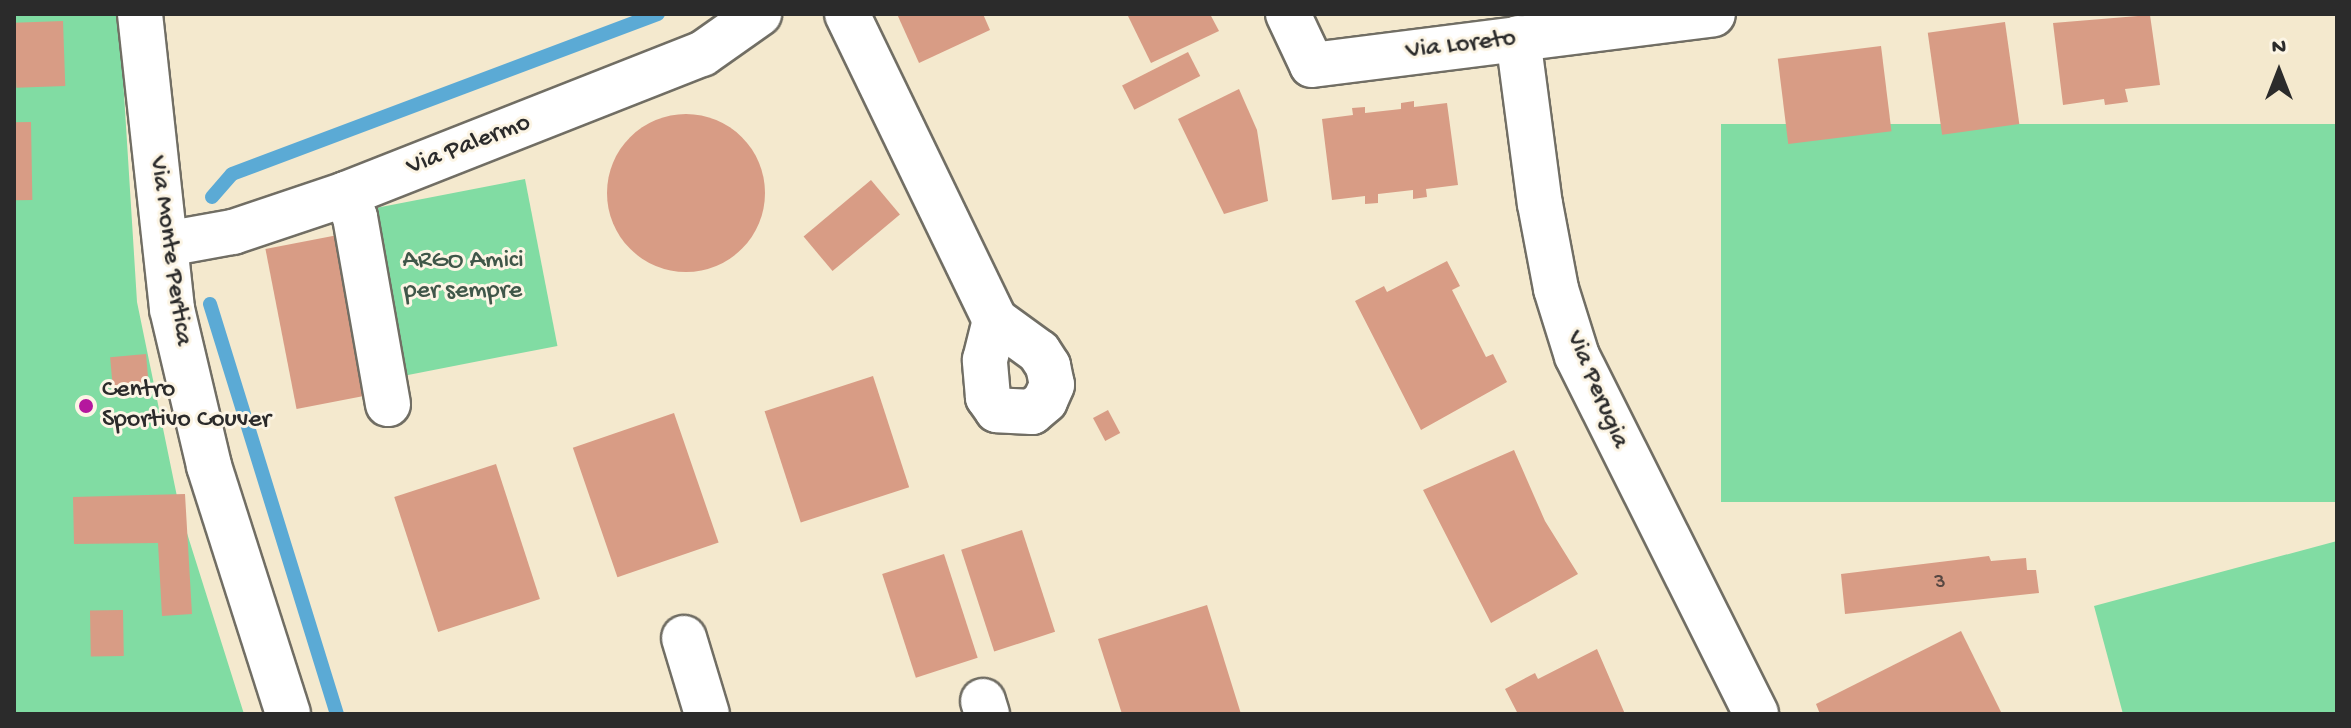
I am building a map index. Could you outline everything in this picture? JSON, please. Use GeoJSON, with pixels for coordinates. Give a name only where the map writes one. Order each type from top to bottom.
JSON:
{"type":"FeatureCollection","features":[{"type":"Feature","properties":{"kind":"street","name":"Via Monte Pertica"},"geometry":{"type":"LineString","coordinates":[[140,14],[172,309],[209,466],[288,714]]}},
{"type":"Feature","properties":{"kind":"street","name":"Via Palermo"},"geometry":{"type":"LineString","coordinates":[[166,244],[233,232],[346,194],[702,54],[759,14]]}},
{"type":"Feature","properties":{"kind":"street"},"geometry":{"type":"LineString","coordinates":[[847,14],[995,320]]}},
{"type":"Feature","properties":{"kind":"street","name":"Via Loreto"},"geometry":{"type":"LineString","coordinates":[[1288,14],[1312,65],[1713,14]]}},
{"type":"Feature","properties":{"kind":"street","name":"Via Perugia"},"geometry":{"type":"LineString","coordinates":[[1518,38],[1540,204],[1556,289],[1577,356],[1756,714]]}},
{"type":"Feature","properties":{"kind":"street"},"geometry":{"type":"LineString","coordinates":[[346,194],[355,217],[388,404]]}},
{"type":"Feature","properties":{"kind":"street"},"geometry":{"type":"LineString","coordinates":[[684,638],[707,714]]}},
{"type":"Feature","properties":{"kind":"green space","name":"Centro Sportivo Couver"},"geometry":{"type":"Polygon","coordinates":[[[14,14],[119,14],[137,302],[180,511],[244,714],[14,714],[14,14]]]}},
{"type":"Feature","properties":{"kind":"green space"},"geometry":{"type":"Polygon","coordinates":[[[1721,124],[2337,124],[2337,502],[1721,502],[1721,124]]]}},
{"type":"Feature","properties":{"kind":"green space","name":"ARGO Amici per sempre"},"geometry":{"type":"Polygon","coordinates":[[[525,179],[557,346],[400,376],[368,210],[525,179]]]}},
{"type":"Feature","properties":{"kind":"green space"},"geometry":{"type":"Polygon","coordinates":[[[2337,541],[2337,714],[2123,714],[2094,606],[2337,541]]]}},
{"type":"Feature","properties":{"kind":"building"},"geometry":{"type":"Polygon","coordinates":[[[897,14],[983,14],[990,30],[919,63],[897,14]]]}},
{"type":"Feature","properties":{"kind":"building"},"geometry":{"type":"Polygon","coordinates":[[[1127,14],[1210,14],[1219,31],[1151,63],[1127,14]]]}},
{"type":"Feature","properties":{"kind":"building"},"geometry":{"type":"Polygon","coordinates":[[[2150,15],[2160,85],[2125,89],[2128,102],[2105,105],[2104,99],[2063,105],[2053,23],[2150,15]]]}},
{"type":"Feature","properties":{"kind":"building"},"geometry":{"type":"Polygon","coordinates":[[[63,21],[65,86],[16,88],[14,23],[63,21]]]}},
{"type":"Feature","properties":{"kind":"building"},"geometry":{"type":"Polygon","coordinates":[[[2005,22],[2019,124],[1942,135],[1928,33],[2005,22]]]}},
{"type":"Feature","properties":{"kind":"building"},"geometry":{"type":"Polygon","coordinates":[[[1881,46],[1891,131],[1788,144],[1778,59],[1881,46]]]}},
{"type":"Feature","properties":{"kind":"building"},"geometry":{"type":"Polygon","coordinates":[[[1188,52],[1200,76],[1134,110],[1122,86],[1188,52]]]}},
{"type":"Feature","properties":{"kind":"building"},"geometry":{"type":"Polygon","coordinates":[[[1239,89],[1257,130],[1268,201],[1224,214],[1178,119],[1239,89]]]}},
{"type":"Feature","properties":{"kind":"building"},"geometry":{"type":"Polygon","coordinates":[[[1414,101],[1414,107],[1447,103],[1458,185],[1426,189],[1427,197],[1413,199],[1413,190],[1378,194],[1378,203],[1365,204],[1365,196],[1332,200],[1322,119],[1353,115],[1352,108],[1365,107],[1365,113],[1401,109],[1401,103],[1414,101]]]}},
{"type":"Feature","properties":{"kind":"building"},"geometry":{"type":"Polygon","coordinates":[[[686,114],[716,120],[742,137],[759,163],[765,193],[759,223],[742,249],[716,266],[686,272],[656,266],[630,249],[613,223],[607,193],[613,163],[630,137],[656,120],[686,114]]]}},
{"type":"Feature","properties":{"kind":"building"},"geometry":{"type":"Polygon","coordinates":[[[14,122],[31,122],[32,200],[15,200],[14,122]]]}},
{"type":"Feature","properties":{"kind":"building"},"geometry":{"type":"Polygon","coordinates":[[[871,180],[900,214],[833,271],[804,237],[871,180]]]}},
{"type":"Feature","properties":{"kind":"building","name":"ARGO Amici per sempre"},"geometry":{"type":"Polygon","coordinates":[[[343,234],[374,394],[297,409],[265,249],[343,234]]]}},
{"type":"Feature","properties":{"kind":"building"},"geometry":{"type":"Polygon","coordinates":[[[1447,261],[1460,286],[1452,290],[1486,357],[1493,354],[1507,382],[1421,430],[1355,301],[1384,286],[1387,292],[1447,261]]]}},
{"type":"Feature","properties":{"kind":"building"},"geometry":{"type":"Polygon","coordinates":[[[146,354],[149,392],[113,395],[110,357],[146,354]]]}},
{"type":"Feature","properties":{"kind":"building"},"geometry":{"type":"Polygon","coordinates":[[[873,376],[909,487],[801,523],[765,411],[873,376]]]}},
{"type":"Feature","properties":{"kind":"building"},"geometry":{"type":"Polygon","coordinates":[[[1108,410],[1120,433],[1105,441],[1093,418],[1108,410]]]}},
{"type":"Feature","properties":{"kind":"building"},"geometry":{"type":"Polygon","coordinates":[[[674,413],[719,543],[617,577],[573,448],[674,413]]]}},
{"type":"Feature","properties":{"kind":"building"},"geometry":{"type":"Polygon","coordinates":[[[1514,450],[1545,521],[1578,574],[1491,623],[1423,490],[1514,450]]]}},
{"type":"Feature","properties":{"kind":"building"},"geometry":{"type":"Polygon","coordinates":[[[496,464],[540,599],[438,632],[394,497],[496,464]]]}},
{"type":"Feature","properties":{"kind":"building"},"geometry":{"type":"Polygon","coordinates":[[[185,494],[192,614],[162,616],[158,543],[74,544],[73,497],[185,494]]]}},
{"type":"Feature","properties":{"kind":"building"},"geometry":{"type":"Polygon","coordinates":[[[1022,530],[1055,632],[994,652],[961,550],[1022,530]]]}},
{"type":"Feature","properties":{"kind":"building"},"geometry":{"type":"Polygon","coordinates":[[[944,554],[978,658],[916,678],[882,574],[944,554]]]}},
{"type":"Feature","properties":{"kind":"building"},"geometry":{"type":"Polygon","coordinates":[[[1989,556],[1991,561],[2026,558],[2027,570],[2036,570],[2039,593],[1845,614],[1841,574],[1989,556]]]}},
{"type":"Feature","properties":{"kind":"building"},"geometry":{"type":"Polygon","coordinates":[[[1207,605],[1241,714],[1122,714],[1098,639],[1207,605]]]}},
{"type":"Feature","properties":{"kind":"building"},"geometry":{"type":"Polygon","coordinates":[[[123,610],[124,656],[91,657],[90,611],[123,610]]]}},
{"type":"Feature","properties":{"kind":"building"},"geometry":{"type":"Polygon","coordinates":[[[1961,631],[2002,714],[1820,714],[1816,704],[1961,631]]]}},
{"type":"Feature","properties":{"kind":"building"},"geometry":{"type":"Polygon","coordinates":[[[1597,649],[1625,714],[1518,714],[1505,689],[1535,673],[1538,679],[1597,649]]]}},
{"type":"Feature","properties":{"kind":"waterway"},"geometry":{"type":"LineString","coordinates":[[212,197],[232,174],[658,14]]}},
{"type":"Feature","properties":{"kind":"waterway"},"geometry":{"type":"LineString","coordinates":[[210,304],[337,714]]}},
{"type":"Feature","properties":{"kind":"place","name":"Centro Sportivo Couver"},"geometry":{"type":"Point","coordinates":[86,406]}}]}
